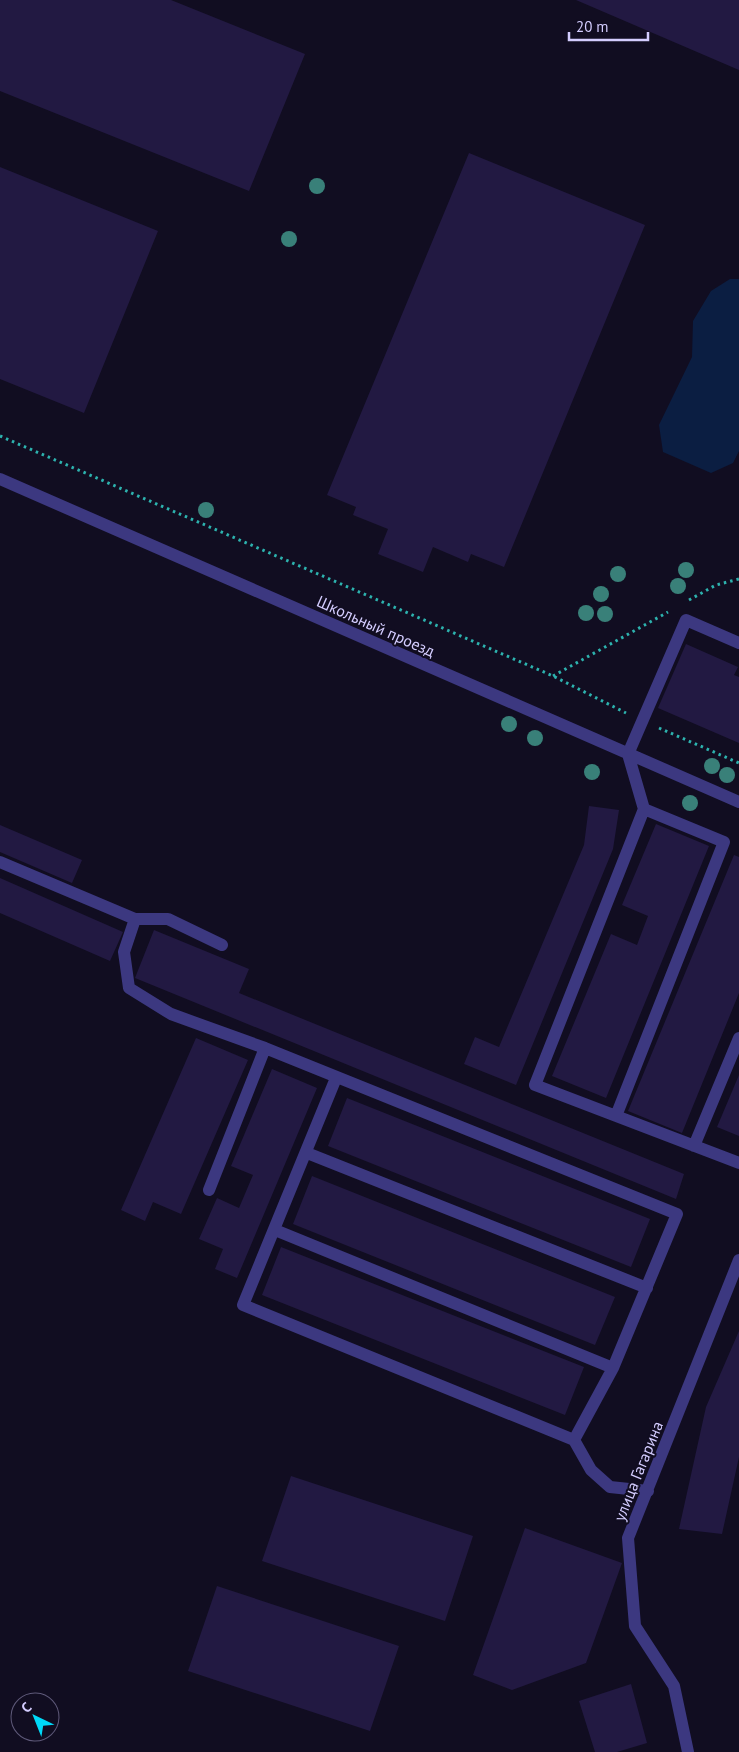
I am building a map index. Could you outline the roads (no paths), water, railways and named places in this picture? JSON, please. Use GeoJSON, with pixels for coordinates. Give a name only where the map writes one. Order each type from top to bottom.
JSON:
{"type":"FeatureCollection","features":[{"type":"Feature","properties":{"kind":"street","name":"Школьный проезд"},"geometry":{"type":"LineString","coordinates":[[0,479],[739,802]]}},
{"type":"Feature","properties":{"kind":"street"},"geometry":{"type":"LineString","coordinates":[[739,642],[686,620],[628,754],[644,810],[535,1085],[739,1163]]}},
{"type":"Feature","properties":{"kind":"street"},"geometry":{"type":"LineString","coordinates":[[616,1116],[724,842],[644,810]]}},
{"type":"Feature","properties":{"kind":"street"},"geometry":{"type":"LineString","coordinates":[[0,862],[135,919],[168,919],[222,945]]}},
{"type":"Feature","properties":{"kind":"street"},"geometry":{"type":"LineString","coordinates":[[135,919],[124,952],[129,988],[171,1014],[265,1048],[677,1214],[614,1368],[574,1440]]}},
{"type":"Feature","properties":{"kind":"street"},"geometry":{"type":"LineString","coordinates":[[694,1146],[739,1038]]}},
{"type":"Feature","properties":{"kind":"street"},"geometry":{"type":"LineString","coordinates":[[208,1190],[265,1048]]}},
{"type":"Feature","properties":{"kind":"street"},"geometry":{"type":"LineString","coordinates":[[336,1078],[307,1153],[243,1305],[574,1440],[591,1470],[610,1487],[648,1491]]}},
{"type":"Feature","properties":{"kind":"street"},"geometry":{"type":"LineString","coordinates":[[307,1153],[647,1288]]}},
{"type":"Feature","properties":{"kind":"street"},"geometry":{"type":"LineString","coordinates":[[275,1230],[614,1368]]}},
{"type":"Feature","properties":{"kind":"street","name":"улица Гагарина"},"geometry":{"type":"LineString","coordinates":[[688,1752],[674,1686],[635,1626],[628,1538],[739,1260]]}},
{"type":"Feature","properties":{"kind":"water"},"geometry":{"type":"Polygon","coordinates":[[[730,279],[739,279],[739,451],[733,463],[711,473],[663,452],[659,425],[692,357],[693,321],[711,291],[730,279]]]}}]}
